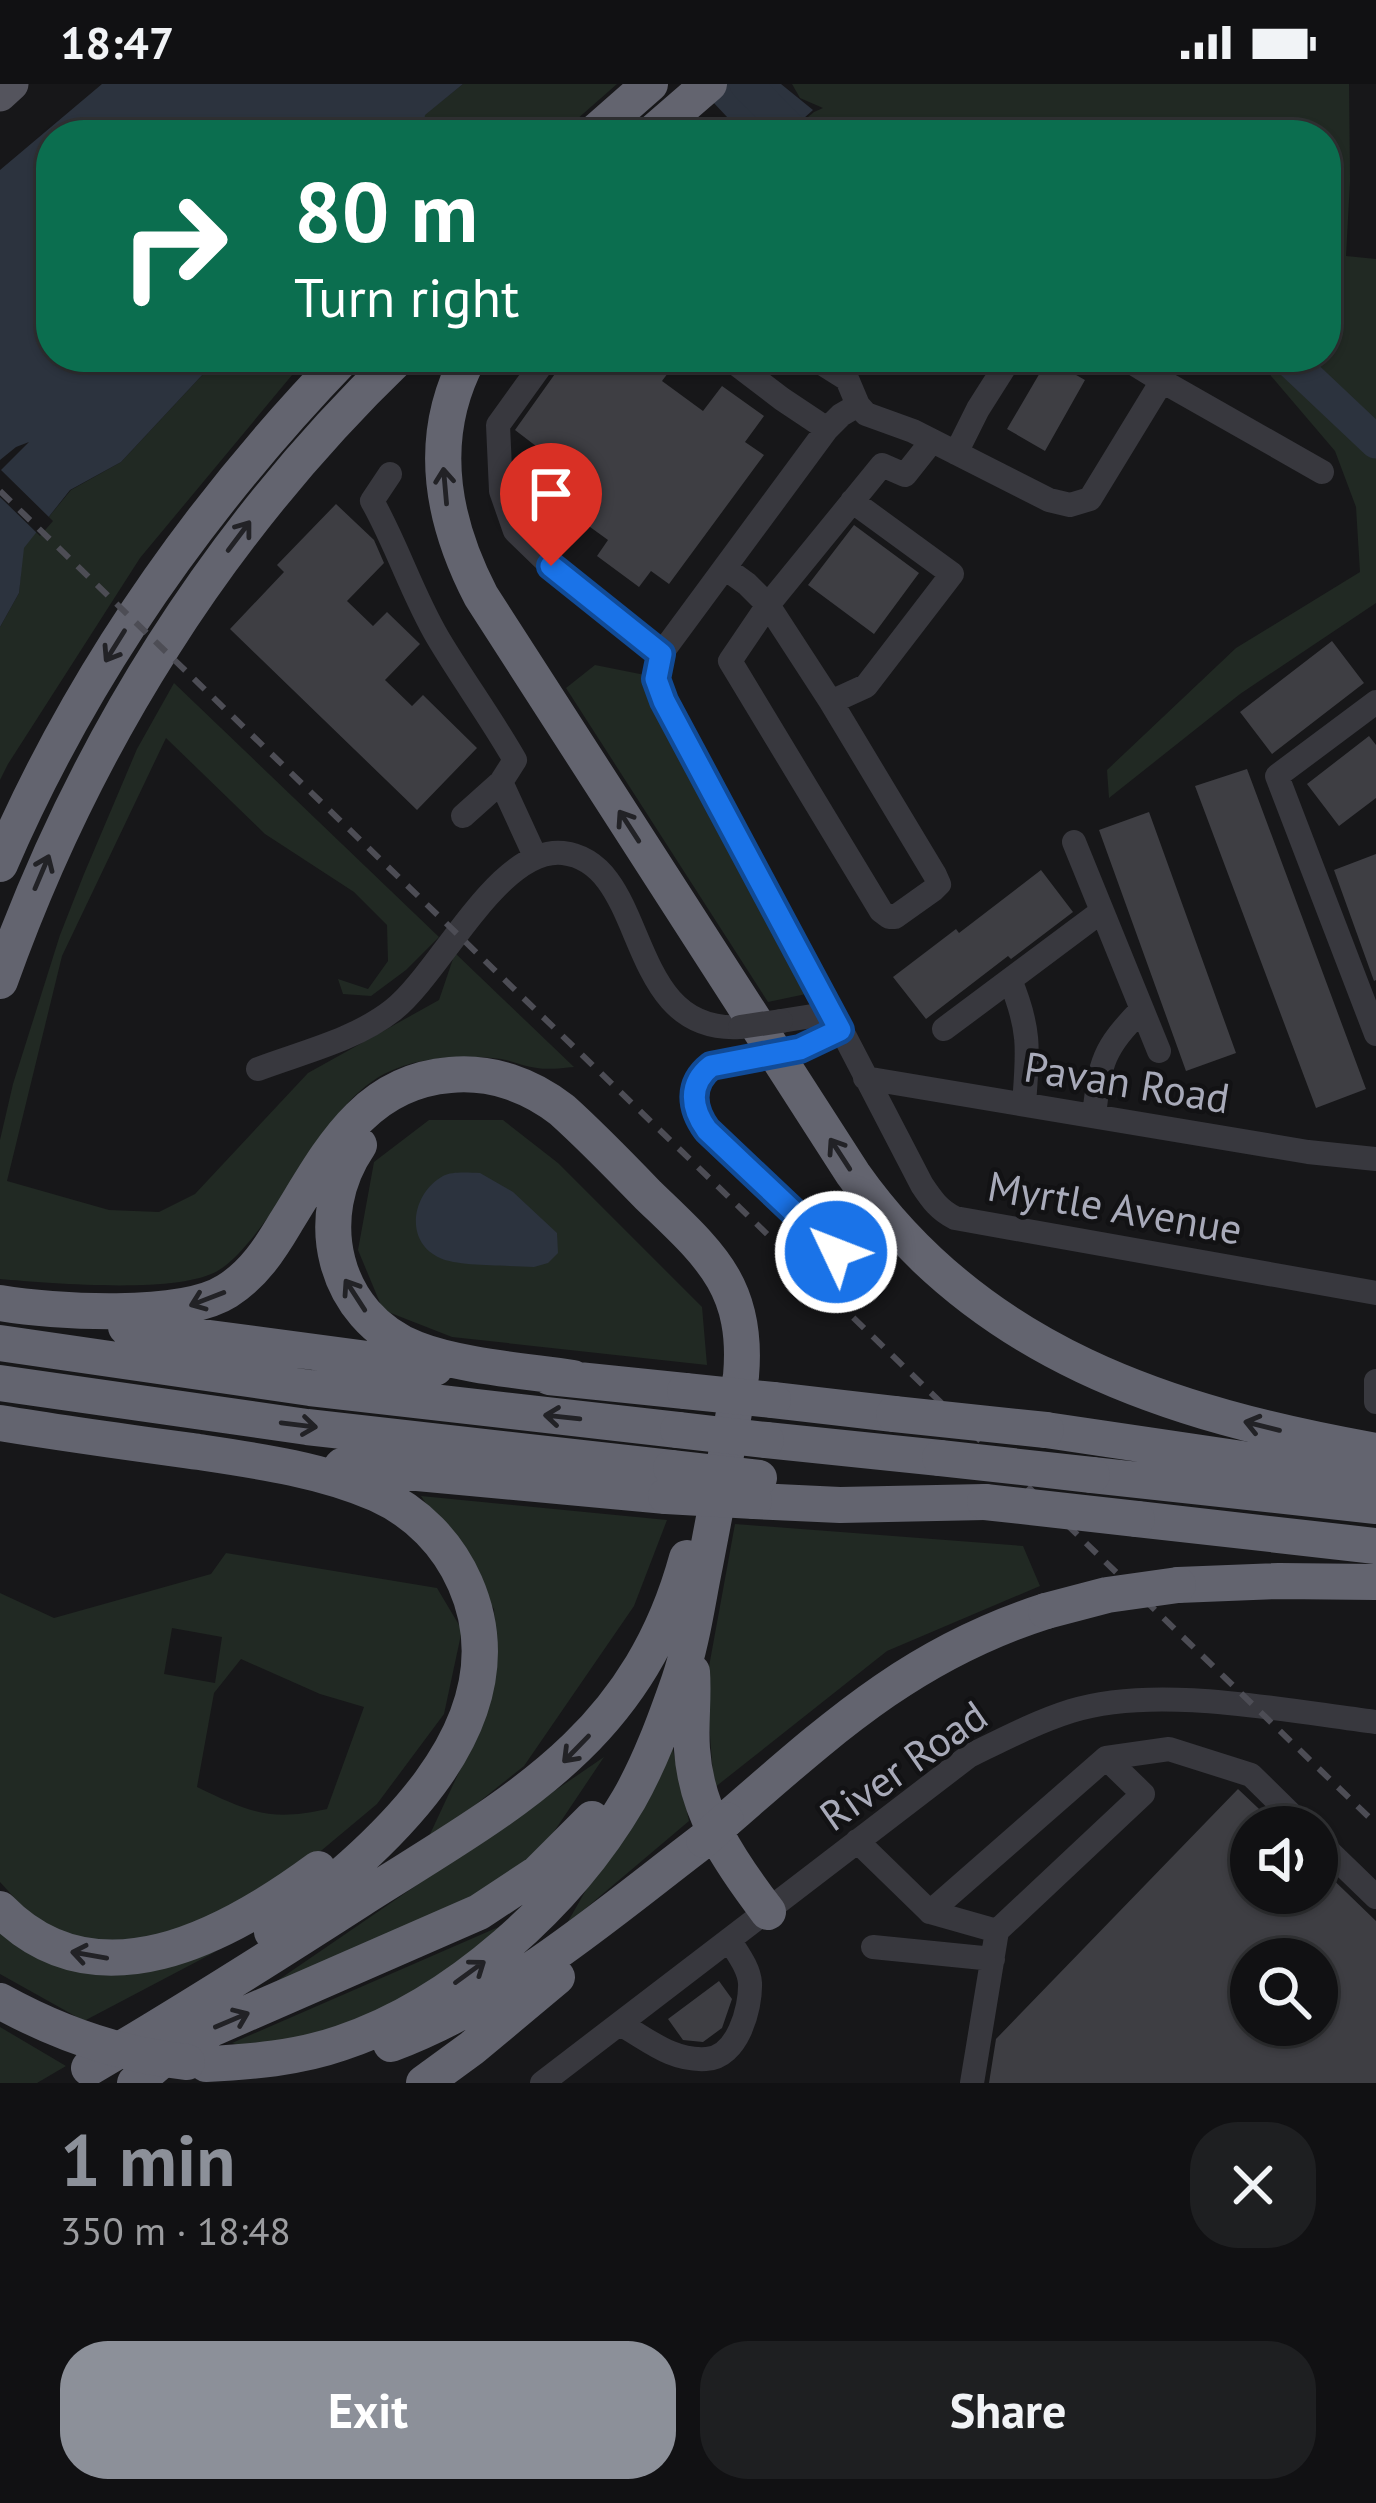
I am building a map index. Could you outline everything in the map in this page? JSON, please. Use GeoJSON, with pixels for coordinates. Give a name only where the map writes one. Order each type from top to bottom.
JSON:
{"type":"FeatureCollection","features":[{"type":"Feature","properties":{"kind":"highway"},"geometry":{"type":"LineString","coordinates":[[609,120],[650,84]]}},
{"type":"Feature","properties":{"kind":"highway"},"geometry":{"type":"LineString","coordinates":[[670,120],[698,94]]}},
{"type":"Feature","properties":{"kind":"highway"},"geometry":{"type":"LineString","coordinates":[[1,861],[79,706],[157,582],[236,477],[330,372]]}},
{"type":"Feature","properties":{"kind":"highway"},"geometry":{"type":"LineString","coordinates":[[0,981],[71,808],[149,666],[261,508],[384,372]]}},
{"type":"Feature","properties":{"kind":"highway"},"geometry":{"type":"LineString","coordinates":[[462,372],[448,408],[443,449],[447,506],[464,562],[481,596],[882,1213],[978,1304],[1080,1365],[1211,1413],[1376,1450]]}},
{"type":"Feature","properties":{"kind":"highway"},"geometry":{"type":"LineString","coordinates":[[15,1305],[167,1310],[213,1299],[261,1262],[354,1120],[381,1098],[428,1078],[460,1074],[492,1077],[538,1094],[573,1120],[704,1250],[727,1283],[736,1307],[743,1348],[741,1376],[689,1646],[643,1773],[610,1829],[555,1897],[489,1958],[397,2020],[321,2049],[196,2063]]}},
{"type":"Feature","properties":{"kind":"highway"},"geometry":{"type":"LineString","coordinates":[[78,2076],[226,1986],[542,1780],[580,1746],[616,1703],[647,1656],[679,1586],[722,1373],[722,1336],[708,1292],[602,1179],[526,1110],[489,1097],[460,1094],[432,1098],[392,1115],[359,1146],[335,1197],[335,1254],[355,1298],[375,1322],[414,1348],[447,1358],[573,1378]]}},
{"type":"Feature","properties":{"kind":"highway"},"geometry":{"type":"LineString","coordinates":[[15,1305],[58,1317],[380,1361],[1046,1430],[1376,1479]]}},
{"type":"Feature","properties":{"kind":"highway"},"geometry":{"type":"LineString","coordinates":[[11,1345],[310,1388],[1376,1506]]}},
{"type":"Feature","properties":{"kind":"highway"},"geometry":{"type":"LineString","coordinates":[[8,1384],[669,1482]]}},
{"type":"Feature","properties":{"kind":"highway"},"geometry":{"type":"LineString","coordinates":[[5,1424],[225,1456],[310,1473],[377,1495],[410,1513],[446,1549],[470,1594],[478,1626],[480,1659],[471,1708],[458,1738],[403,1816],[361,1859],[244,1954],[78,2076]]}},
{"type":"Feature","properties":{"kind":"highway"},"geometry":{"type":"LineString","coordinates":[[225,1456],[985,1502],[1376,1546]]}},
{"type":"Feature","properties":{"kind":"highway"},"geometry":{"type":"LineString","coordinates":[[424,2083],[622,1919],[830,1730],[882,1690],[967,1642],[1046,1611],[1107,1595],[1178,1585],[1376,1582]]}},
{"type":"Feature","properties":{"kind":"highway"},"geometry":{"type":"LineString","coordinates":[[689,1646],[692,1747],[699,1792],[728,1857],[768,1912]]}},
{"type":"Feature","properties":{"kind":"highway"},"geometry":{"type":"LineString","coordinates":[[135,2083],[171,2051],[209,2030],[463,1921],[524,1883],[607,1802],[670,1702]]}},
{"type":"Feature","properties":{"kind":"highway"},"geometry":{"type":"LineString","coordinates":[[0,1909],[34,1937],[79,1955],[124,1959],[168,1950],[232,1922],[306,1877],[440,1765]]}},
{"type":"Feature","properties":{"kind":"highway"},"geometry":{"type":"LineString","coordinates":[[0,2001],[87,2040],[133,2054],[196,2063],[254,2068],[320,2062],[375,2049],[488,1999],[715,1830]]}},
{"type":"Feature","properties":{"kind":"highway"},"geometry":{"type":"LineString","coordinates":[[400,2083],[491,2032]]}},
{"type":"Feature","properties":{"kind":"main road"},"geometry":{"type":"LineString","coordinates":[[0,95],[12,84]]}},
{"type":"Feature","properties":{"kind":"street"},"geometry":{"type":"LineString","coordinates":[[536,372],[498,424],[501,490],[515,531],[658,666],[826,429],[858,405]]}},
{"type":"Feature","properties":{"kind":"street"},"geometry":{"type":"LineString","coordinates":[[747,372],[826,429]]}},
{"type":"Feature","properties":{"kind":"street"},"geometry":{"type":"LineString","coordinates":[[837,372],[848,379],[858,405],[873,417],[932,440],[1049,500],[1070,505],[1090,499],[1162,381]]}},
{"type":"Feature","properties":{"kind":"street"},"geometry":{"type":"LineString","coordinates":[[956,452],[1001,372]]}},
{"type":"Feature","properties":{"kind":"street"},"geometry":{"type":"LineString","coordinates":[[1147,372],[1322,472]]}},
{"type":"Feature","properties":{"kind":"street"},"geometry":{"type":"LineString","coordinates":[[725,568],[767,605],[831,702],[938,884],[895,917],[881,910],[730,661],[767,605],[882,465],[905,475],[932,440]]}},
{"type":"Feature","properties":{"kind":"street"},"geometry":{"type":"LineString","coordinates":[[390,475],[372,501],[439,638],[515,760],[501,782],[463,816]]}},
{"type":"Feature","properties":{"kind":"street"},"geometry":{"type":"LineString","coordinates":[[831,702],[866,686],[952,574],[852,501]]}},
{"type":"Feature","properties":{"kind":"street","name":"Myrtle Avenue"},"geometry":{"type":"LineString","coordinates":[[658,666],[678,730],[934,1204],[955,1218],[1376,1293]]}},
{"type":"Feature","properties":{"kind":"street"},"geometry":{"type":"LineString","coordinates":[[1376,702],[1277,776],[1376,1034]]}},
{"type":"Feature","properties":{"kind":"street"},"geometry":{"type":"LineString","coordinates":[[501,782],[535,856]]}},
{"type":"Feature","properties":{"kind":"street"},"geometry":{"type":"LineString","coordinates":[[1074,842],[1159,1051]]}},
{"type":"Feature","properties":{"kind":"street"},"geometry":{"type":"LineString","coordinates":[[258,1069],[349,1034],[394,1010],[517,866],[535,856],[566,853],[596,868],[619,901],[669,1000],[696,1021],[718,1027],[836,1022]]}},
{"type":"Feature","properties":{"kind":"street"},"geometry":{"type":"LineString","coordinates":[[944,1029],[1102,911]]}},
{"type":"Feature","properties":{"kind":"street"},"geometry":{"type":"LineString","coordinates":[[1010,980],[1024,1013],[1028,1051],[1024,1105]]}},
{"type":"Feature","properties":{"kind":"street"},"geometry":{"type":"LineString","coordinates":[[1094,1116],[1099,1071],[1115,1037],[1142,1009]]}},
{"type":"Feature","properties":{"kind":"street"},"geometry":{"type":"LineString","coordinates":[[836,1022],[800,1049],[711,1066],[701,1074],[693,1095],[698,1118],[707,1130],[836,1252]]}},
{"type":"Feature","properties":{"kind":"street","name":"Pavan Road"},"geometry":{"type":"LineString","coordinates":[[866,1078],[1308,1152],[1376,1159]]}},
{"type":"Feature","properties":{"kind":"street"},"geometry":{"type":"LineString","coordinates":[[1376,1382],[1376,1402]]}},
{"type":"Feature","properties":{"kind":"street","name":"River Road"},"geometry":{"type":"LineString","coordinates":[[542,2083],[969,1756],[1036,1724],[1073,1710],[1141,1699],[1376,1722]]}},
{"type":"Feature","properties":{"kind":"street"},"geometry":{"type":"LineString","coordinates":[[930,1912],[1106,1758],[1169,1749],[1251,1775],[1283,1806]]}},
{"type":"Feature","properties":{"kind":"street"},"geometry":{"type":"LineString","coordinates":[[971,2083],[997,1931],[1143,1794],[1106,1758]]}},
{"type":"Feature","properties":{"kind":"street"},"geometry":{"type":"LineString","coordinates":[[857,1841],[930,1912],[997,1931]]}},
{"type":"Feature","properties":{"kind":"street"},"geometry":{"type":"LineString","coordinates":[[1338,1860],[1376,1897]]}},
{"type":"Feature","properties":{"kind":"street"},"geometry":{"type":"LineString","coordinates":[[620,2024],[671,2055],[710,2060],[720,2056],[743,2024],[750,1985],[730,1940]]}},
{"type":"Feature","properties":{"kind":"street"},"geometry":{"type":"LineString","coordinates":[[873,1947],[993,1959]]}},
{"type":"Feature","properties":{"kind":"shaded area"},"geometry":{"type":"Polygon","coordinates":[[[102,84],[463,84],[424,120],[59,120],[102,84]]]}},
{"type":"Feature","properties":{"kind":"shaded area"},"geometry":{"type":"Polygon","coordinates":[[[463,84],[617,84],[576,120],[424,120],[463,84]]]}},
{"type":"Feature","properties":{"kind":"shaded area"},"geometry":{"type":"Polygon","coordinates":[[[696,84],[781,84],[813,110],[802,120],[730,120],[696,84]]]}},
{"type":"Feature","properties":{"kind":"shaded area"},"geometry":{"type":"Polygon","coordinates":[[[792,84],[1349,84],[1346,256],[1376,259],[1376,603],[1240,694],[1109,798],[1107,770],[1236,648],[1360,572],[1356,507],[1335,451],[1268,372],[1341,372],[1341,120],[804,120],[823,108],[800,98],[792,84]]]}},
{"type":"Feature","properties":{"kind":"shaded area"},"geometry":{"type":"Polygon","coordinates":[[[36,140],[36,372],[205,372],[121,462],[70,490],[24,548],[19,593],[0,627],[0,170],[36,140]]]}},
{"type":"Feature","properties":{"kind":"shaded area"},"geometry":{"type":"Polygon","coordinates":[[[205,372],[295,372],[140,558],[0,780],[0,627],[19,593],[23,548],[71,490],[121,462],[205,372]]]}},
{"type":"Feature","properties":{"kind":"shaded area"},"geometry":{"type":"Polygon","coordinates":[[[595,665],[645,675],[806,994],[768,1002],[566,688],[595,665]]]}},
{"type":"Feature","properties":{"kind":"shaded area"},"geometry":{"type":"Polygon","coordinates":[[[174,683],[439,937],[371,996],[343,994],[338,979],[368,989],[388,961],[387,925],[354,892],[265,834],[166,738],[62,956],[7,1181],[109,1210],[159,1212],[195,1194],[308,1073],[439,1000],[455,953],[574,1067],[542,1069],[501,1059],[457,1057],[412,1063],[384,1074],[339,1113],[242,1250],[219,1270],[200,1278],[145,1285],[0,1279],[0,1140],[13,1084],[84,874],[137,749],[174,683]]]}},
{"type":"Feature","properties":{"kind":"shaded area"},"geometry":{"type":"Polygon","coordinates":[[[429,1120],[503,1120],[558,1163],[702,1307],[707,1365],[452,1337],[383,1310],[358,1250],[374,1162],[429,1120]]]}},
{"type":"Feature","properties":{"kind":"shaded area"},"geometry":{"type":"Polygon","coordinates":[[[480,1173],[513,1192],[557,1233],[558,1253],[548,1263],[534,1267],[459,1263],[428,1251],[416,1218],[424,1194],[447,1174],[480,1173]]]}},
{"type":"Feature","properties":{"kind":"shaded area"},"geometry":{"type":"Polygon","coordinates":[[[421,1496],[667,1520],[634,1606],[524,1766],[425,1845],[487,1712],[496,1657],[494,1609],[421,1496]]]}},
{"type":"Feature","properties":{"kind":"shaded area"},"geometry":{"type":"Polygon","coordinates":[[[735,1524],[1023,1546],[1040,1586],[887,1651],[714,1788],[706,1683],[735,1524]]]}},
{"type":"Feature","properties":{"kind":"shaded area"},"geometry":{"type":"Polygon","coordinates":[[[226,1553],[437,1588],[462,1630],[444,1714],[377,1804],[276,1881],[202,1922],[130,1944],[63,1935],[29,1914],[0,1882],[0,1593],[54,1618],[211,1574],[226,1553]],[[172,1628],[164,1674],[215,1683],[222,1637],[172,1628]],[[241,1659],[214,1693],[197,1787],[260,1812],[290,1815],[327,1809],[364,1707],[320,1694],[241,1659]]]}},
{"type":"Feature","properties":{"kind":"shaded area"},"geometry":{"type":"Polygon","coordinates":[[[671,1741],[689,1821],[566,1925],[671,1741]]]}},
{"type":"Feature","properties":{"kind":"shaded area"},"geometry":{"type":"Polygon","coordinates":[[[604,1757],[539,1854],[456,1909],[271,1985],[604,1757]]]}},
{"type":"Feature","properties":{"kind":"shaded area"},"geometry":{"type":"Polygon","coordinates":[[[510,1922],[453,1967],[361,2022],[258,2050],[232,2043],[510,1922]]]}},
{"type":"Feature","properties":{"kind":"shaded area"},"geometry":{"type":"Polygon","coordinates":[[[0,1930],[175,1963],[217,1951],[84,2021],[0,1974],[0,1930]]]}},
{"type":"Feature","properties":{"kind":"shaded area"},"geometry":{"type":"Polygon","coordinates":[[[0,2027],[66,2066],[37,2083],[0,2083],[0,2027]]]}},
{"type":"Feature","properties":{"kind":"pier"},"geometry":{"type":"Polygon","coordinates":[[[29,442],[1,470],[53,521],[40,536],[0,497],[0,460],[29,442]]]}},
{"type":"Feature","properties":{"kind":"building"},"geometry":{"type":"Polygon","coordinates":[[[556,372],[669,372],[662,381],[703,411],[722,386],[764,416],[745,442],[764,455],[669,584],[651,571],[639,587],[597,556],[608,540],[568,511],[557,526],[522,501],[518,490],[545,453],[515,430],[556,372]]]}},
{"type":"Feature","properties":{"kind":"building"},"geometry":{"type":"Polygon","coordinates":[[[1040,372],[1071,372],[1085,380],[1045,451],[1007,429],[1040,372]]]}},
{"type":"Feature","properties":{"kind":"building"},"geometry":{"type":"Polygon","coordinates":[[[336,504],[374,540],[384,563],[347,601],[373,626],[387,612],[420,644],[385,680],[412,706],[423,695],[477,748],[417,810],[230,629],[284,572],[277,565],[336,504]]]}},
{"type":"Feature","properties":{"kind":"building"},"geometry":{"type":"Polygon","coordinates":[[[854,525],[919,573],[874,634],[808,585],[854,525]]]}},
{"type":"Feature","properties":{"kind":"building"},"geometry":{"type":"Polygon","coordinates":[[[1332,641],[1364,683],[1272,754],[1240,712],[1332,641]]]}},
{"type":"Feature","properties":{"kind":"building"},"geometry":{"type":"Polygon","coordinates":[[[1369,736],[1376,745],[1376,798],[1339,826],[1307,784],[1369,736]]]}},
{"type":"Feature","properties":{"kind":"building"},"geometry":{"type":"Polygon","coordinates":[[[1247,769],[1366,1089],[1316,1108],[1195,786],[1247,769]]]}},
{"type":"Feature","properties":{"kind":"building"},"geometry":{"type":"Polygon","coordinates":[[[1149,812],[1236,1053],[1186,1071],[1099,830],[1149,812]]]}},
{"type":"Feature","properties":{"kind":"building"},"geometry":{"type":"Polygon","coordinates":[[[1376,854],[1376,980],[1374,981],[1334,870],[1376,854]]]}},
{"type":"Feature","properties":{"kind":"building"},"geometry":{"type":"Polygon","coordinates":[[[1041,870],[1073,912],[926,1019],[893,977],[1041,870]]]}},
{"type":"Feature","properties":{"kind":"building"},"geometry":{"type":"Polygon","coordinates":[[[1238,1789],[1256,1806],[1230,1806],[1230,1914],[1338,1914],[1338,1884],[1376,1921],[1376,2083],[989,2083],[996,2039],[1238,1789]]]}},
{"type":"Feature","properties":{"kind":"building"},"geometry":{"type":"Polygon","coordinates":[[[719,1981],[732,1999],[722,2028],[703,2042],[683,2040],[668,2019],[719,1981]]]}},
{"type":"Feature","properties":{"kind":"waterway"},"geometry":{"type":"LineString","coordinates":[[746,84],[781,120]]}},
{"type":"Feature","properties":{"kind":"waterway"},"geometry":{"type":"LineString","coordinates":[[1302,372],[1376,442]]}},
{"type":"Feature","properties":{"kind":"railway"},"geometry":{"type":"LineString","coordinates":[[0,491],[1376,1824]]}},
{"type":"Feature","properties":{"kind":"route"},"geometry":{"type":"LineString","coordinates":[[551,566],[661,654],[656,679],[664,701],[840,1030],[800,1049],[711,1066],[701,1074],[693,1095],[698,1118],[707,1130],[836,1252]]}}]}
